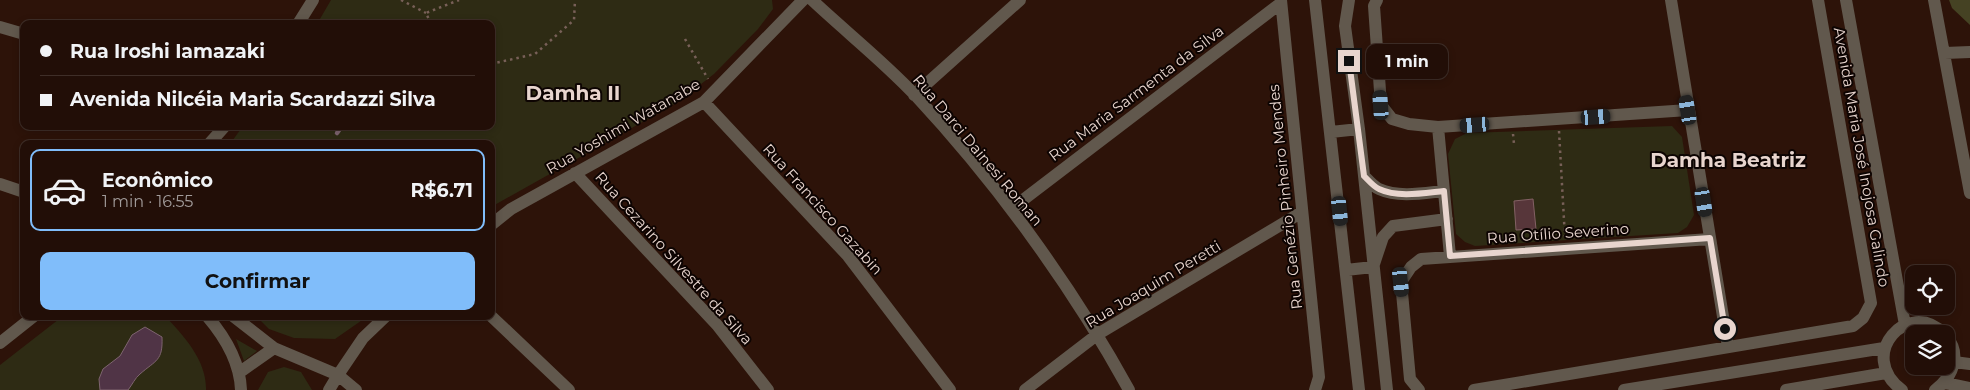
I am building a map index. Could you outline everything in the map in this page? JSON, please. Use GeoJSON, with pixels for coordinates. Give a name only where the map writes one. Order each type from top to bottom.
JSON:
{"type":"FeatureCollection","features":[{"type":"Feature","properties":{"kind":"street","name":"Rua Yoshimi Watanabe"},"geometry":{"type":"LineString","coordinates":[[495,222],[511,208],[704,102],[803,0]]}},
{"type":"Feature","properties":{"kind":"street","name":"Rua Darci Dainesi Roman"},"geometry":{"type":"LineString","coordinates":[[812,0],[914,95],[1011,209],[1098,334],[1128,390]]}},
{"type":"Feature","properties":{"kind":"street"},"geometry":{"type":"LineString","coordinates":[[914,95],[1020,0]]}},
{"type":"Feature","properties":{"kind":"street"},"geometry":{"type":"LineString","coordinates":[[1316,0],[1359,390]]}},
{"type":"Feature","properties":{"kind":"street"},"geometry":{"type":"LineString","coordinates":[[1349,0],[1345,26],[1364,176],[1387,390]]}},
{"type":"Feature","properties":{"kind":"street"},"geometry":{"type":"LineString","coordinates":[[1378,0],[1374,6],[1381,105],[1392,119],[1409,124],[1438,127],[1688,110]]}},
{"type":"Feature","properties":{"kind":"street"},"geometry":{"type":"LineString","coordinates":[[1474,390],[1728,348],[1671,0]]}},
{"type":"Feature","properties":{"kind":"street","name":"Avenida Maria José Inojosa Galindo"},"geometry":{"type":"LineString","coordinates":[[1728,348],[1853,326],[1863,318],[1871,303],[1818,0]]}},
{"type":"Feature","properties":{"kind":"street"},"geometry":{"type":"LineString","coordinates":[[1846,0],[1905,325]]}},
{"type":"Feature","properties":{"kind":"street"},"geometry":{"type":"LineString","coordinates":[[1934,0],[1969,177],[1970,193]]}},
{"type":"Feature","properties":{"kind":"street"},"geometry":{"type":"LineString","coordinates":[[300,20],[307,2]]}},
{"type":"Feature","properties":{"kind":"street","name":"Rua Maria Sarmenta da Silva"},"geometry":{"type":"LineString","coordinates":[[1011,209],[1281,2]]}},
{"type":"Feature","properties":{"kind":"street","name":"Rua Genézio Pinheiro Mendes"},"geometry":{"type":"LineString","coordinates":[[1281,2],[1319,377],[1315,390]]}},
{"type":"Feature","properties":{"kind":"street"},"geometry":{"type":"LineString","coordinates":[[0,27],[20,33]]}},
{"type":"Feature","properties":{"kind":"street"},"geometry":{"type":"LineString","coordinates":[[1945,53],[1970,52]]}},
{"type":"Feature","properties":{"kind":"street","name":"Rua Francisco Gazabin"},"geometry":{"type":"LineString","coordinates":[[704,102],[848,256],[950,390]]}},
{"type":"Feature","properties":{"kind":"street"},"geometry":{"type":"LineString","coordinates":[[1438,127],[1450,256]]}},
{"type":"Feature","properties":{"kind":"street"},"geometry":{"type":"LineString","coordinates":[[1331,132],[1358,129]]}},
{"type":"Feature","properties":{"kind":"street"},"geometry":{"type":"LineString","coordinates":[[212,140],[221,130]]}},
{"type":"Feature","properties":{"kind":"street","name":"Rua Cezarino Silvestre da Silva"},"geometry":{"type":"LineString","coordinates":[[575,173],[718,326],[768,390]]}},
{"type":"Feature","properties":{"kind":"street"},"geometry":{"type":"LineString","coordinates":[[1364,176],[1379,189],[1392,192],[1409,194],[1444,191]]}},
{"type":"Feature","properties":{"kind":"street"},"geometry":{"type":"LineString","coordinates":[[0,184],[20,191]]}},
{"type":"Feature","properties":{"kind":"street","name":"Rua Joaquim Peretti"},"geometry":{"type":"LineString","coordinates":[[1025,390],[1098,334],[1302,212]]}},
{"type":"Feature","properties":{"kind":"street"},"geometry":{"type":"LineString","coordinates":[[1374,267],[1383,237],[1393,226],[1447,219]]}},
{"type":"Feature","properties":{"kind":"street","name":"Rua Otílio Severino"},"geometry":{"type":"LineString","coordinates":[[1419,390],[1410,379],[1401,282],[1411,268],[1421,259],[1710,238]]}},
{"type":"Feature","properties":{"kind":"street"},"geometry":{"type":"LineString","coordinates":[[1346,270],[1374,267]]}},
{"type":"Feature","properties":{"kind":"street"},"geometry":{"type":"LineString","coordinates":[[0,343],[29,320]]}},
{"type":"Feature","properties":{"kind":"street"},"geometry":{"type":"LineString","coordinates":[[211,320],[222,333],[240,372],[241,390]]}},
{"type":"Feature","properties":{"kind":"street"},"geometry":{"type":"LineString","coordinates":[[238,320],[274,348],[338,375],[356,390]]}},
{"type":"Feature","properties":{"kind":"street"},"geometry":{"type":"LineString","coordinates":[[329,390],[363,338],[382,320]]}},
{"type":"Feature","properties":{"kind":"street"},"geometry":{"type":"LineString","coordinates":[[495,320],[569,390]]}},
{"type":"Feature","properties":{"kind":"street"},"geometry":{"type":"LineString","coordinates":[[1902,390],[1893,383],[1886,373],[1883,360],[1884,348],[1892,334],[1905,325],[1917,322],[1930,325]]}},
{"type":"Feature","properties":{"kind":"street"},"geometry":{"type":"LineString","coordinates":[[240,372],[274,348]]}},
{"type":"Feature","properties":{"kind":"street"},"geometry":{"type":"LineString","coordinates":[[1624,390],[1884,348]]}},
{"type":"Feature","properties":{"kind":"street"},"geometry":{"type":"LineString","coordinates":[[1955,362],[1970,364]]}},
{"type":"Feature","properties":{"kind":"street"},"geometry":{"type":"LineString","coordinates":[[1786,390],[1886,373]]}},
{"type":"Feature","properties":{"kind":"street"},"geometry":{"type":"LineString","coordinates":[[1940,386],[1950,375]]}},
{"type":"Feature","properties":{"kind":"street"},"geometry":{"type":"LineString","coordinates":[[1940,386],[1970,388]]}},
{"type":"Feature","properties":{"kind":"path"},"geometry":{"type":"LineString","coordinates":[[401,0],[426,14],[429,20]]}},
{"type":"Feature","properties":{"kind":"path"},"geometry":{"type":"LineString","coordinates":[[426,14],[459,0]]}},
{"type":"Feature","properties":{"kind":"path"},"geometry":{"type":"LineString","coordinates":[[495,63],[535,54],[574,20],[575,0]]}},
{"type":"Feature","properties":{"kind":"path"},"geometry":{"type":"LineString","coordinates":[[685,39],[716,91]]}},
{"type":"Feature","properties":{"kind":"path"},"geometry":{"type":"LineString","coordinates":[[1558,119],[1565,248]]}},
{"type":"Feature","properties":{"kind":"shaded area"},"geometry":{"type":"Polygon","coordinates":[[[331,0],[772,0],[773,9],[758,29],[714,74],[678,102],[495,205],[495,140],[233,140],[240,130],[495,130],[495,20],[319,20],[331,0]]]}},
{"type":"Feature","properties":{"kind":"shaded area"},"geometry":{"type":"Polygon","coordinates":[[[1949,0],[1970,0],[1970,25],[1952,8],[1949,0]]]}},
{"type":"Feature","properties":{"kind":"shaded area"},"geometry":{"type":"Polygon","coordinates":[[[1672,126],[1682,137],[1694,215],[1687,227],[1678,233],[1475,246],[1465,242],[1456,234],[1448,154],[1455,139],[1467,133],[1672,126]]]}},
{"type":"Feature","properties":{"kind":"shaded area"},"geometry":{"type":"Polygon","coordinates":[[[58,320],[169,320],[187,341],[198,359],[203,369],[206,390],[0,390],[0,365],[58,320]]]}},
{"type":"Feature","properties":{"kind":"shaded area"},"geometry":{"type":"Polygon","coordinates":[[[260,320],[362,320],[335,339],[294,338],[269,329],[260,320]]]}},
{"type":"Feature","properties":{"kind":"shaded area"},"geometry":{"type":"Polygon","coordinates":[[[145,327],[162,337],[160,356],[138,376],[128,390],[100,390],[99,379],[103,369],[120,356],[132,335],[145,327]]]}},
{"type":"Feature","properties":{"kind":"shaded area"},"geometry":{"type":"Polygon","coordinates":[[[236,339],[257,351],[244,361],[236,339]]]}},
{"type":"Feature","properties":{"kind":"shaded area"},"geometry":{"type":"Polygon","coordinates":[[[284,367],[301,372],[312,390],[258,390],[268,372],[284,367]]]}},
{"type":"Feature","properties":{"kind":"building"},"geometry":{"type":"Polygon","coordinates":[[[1533,199],[1536,229],[1516,230],[1514,201],[1533,199]]]}},
{"type":"Feature","properties":{"kind":"district","name":"Damha II"},"geometry":{"type":"Point","coordinates":[573,93]}},
{"type":"Feature","properties":{"kind":"district","name":"Damha Beatriz"},"geometry":{"type":"Point","coordinates":[1728,160]}},
{"type":"Feature","properties":{"kind":"route"},"geometry":{"type":"LineString","coordinates":[[1349,61],[1364,176],[1379,189],[1392,192],[1409,194],[1444,191],[1450,256],[1710,238],[1725,329]]}}]}
